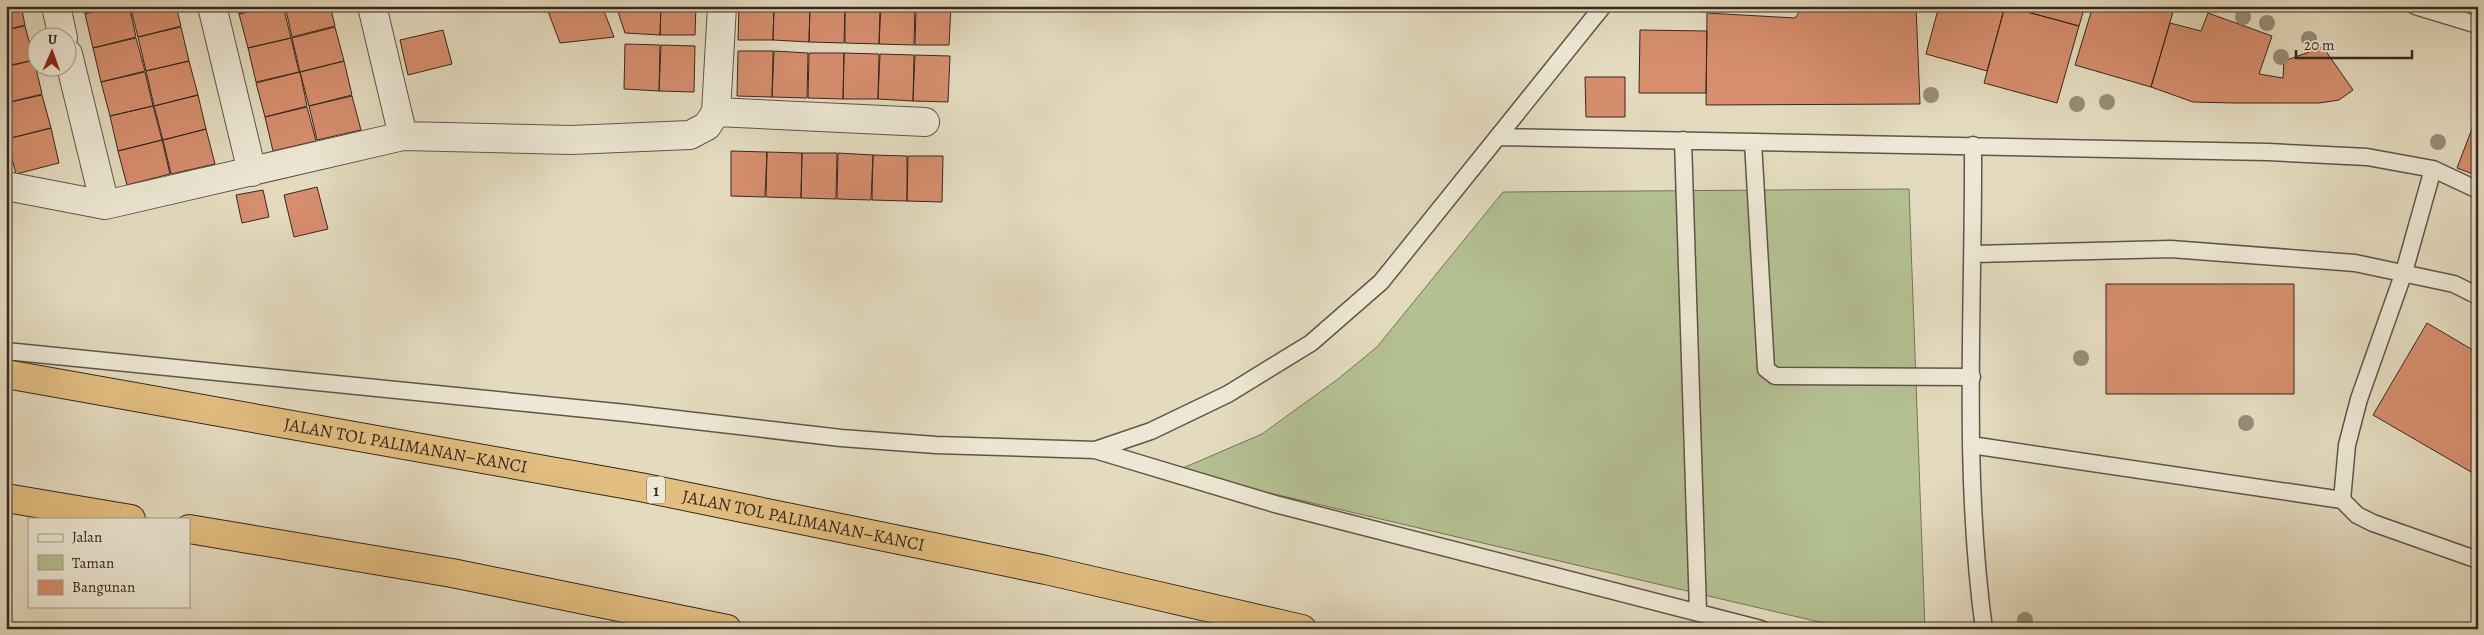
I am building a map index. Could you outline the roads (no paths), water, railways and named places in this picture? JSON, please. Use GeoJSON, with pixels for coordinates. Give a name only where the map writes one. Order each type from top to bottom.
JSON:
{"type":"FeatureCollection","features":[{"type":"Feature","properties":{"kind":"highway","name":"JALAN TOL PALIMANAN–KANCI"},"geometry":{"type":"LineString","coordinates":[[6,374],[640,487],[1046,570],[1302,629]]}},
{"type":"Feature","properties":{"kind":"highway"},"geometry":{"type":"LineString","coordinates":[[6,498],[125,518]]}},
{"type":"Feature","properties":{"kind":"highway"},"geometry":{"type":"LineString","coordinates":[[190,529],[452,573],[727,629]]}},
{"type":"Feature","properties":{"kind":"street"},"geometry":{"type":"LineString","coordinates":[[56,6],[62,28]]}},
{"type":"Feature","properties":{"kind":"street"},"geometry":{"type":"LineString","coordinates":[[212,6],[252,172]]}},
{"type":"Feature","properties":{"kind":"street"},"geometry":{"type":"LineString","coordinates":[[372,6],[403,136]]}},
{"type":"Feature","properties":{"kind":"street"},"geometry":{"type":"LineString","coordinates":[[6,186],[105,205],[403,136],[571,140],[690,135],[707,126],[716,112],[722,6]]}},
{"type":"Feature","properties":{"kind":"street"},"geometry":{"type":"LineString","coordinates":[[74,78],[105,205]]}},
{"type":"Feature","properties":{"kind":"street"},"geometry":{"type":"LineString","coordinates":[[716,112],[925,122]]}},
{"type":"Feature","properties":{"kind":"lane"},"geometry":{"type":"LineString","coordinates":[[1095,450],[1151,431],[1228,394],[1311,343],[1381,282],[1603,6]]}},
{"type":"Feature","properties":{"kind":"lane"},"geometry":{"type":"LineString","coordinates":[[2415,6],[2478,25]]}},
{"type":"Feature","properties":{"kind":"lane"},"geometry":{"type":"LineString","coordinates":[[1498,136],[2268,152],[2367,157],[2433,169],[2478,190]]}},
{"type":"Feature","properties":{"kind":"lane"},"geometry":{"type":"LineString","coordinates":[[1683,140],[1698,612]]}},
{"type":"Feature","properties":{"kind":"lane"},"geometry":{"type":"LineString","coordinates":[[1753,142],[1766,369],[1775,376],[1972,377]]}},
{"type":"Feature","properties":{"kind":"lane"},"geometry":{"type":"LineString","coordinates":[[1973,145],[1974,254],[1971,445],[1975,543],[1984,629]]}},
{"type":"Feature","properties":{"kind":"lane"},"geometry":{"type":"LineString","coordinates":[[2433,169],[2404,272],[2359,400],[2349,436],[2342,500],[2347,508],[2373,523],[2478,560]]}},
{"type":"Feature","properties":{"kind":"lane"},"geometry":{"type":"LineString","coordinates":[[1974,254],[2171,249],[2355,263],[2454,284],[2478,296]]}},
{"type":"Feature","properties":{"kind":"lane"},"geometry":{"type":"LineString","coordinates":[[6,351],[626,413],[841,438],[936,445],[1095,450],[1275,504],[1761,629]]}},
{"type":"Feature","properties":{"kind":"lane"},"geometry":{"type":"LineString","coordinates":[[1971,445],[2342,500]]}}]}
